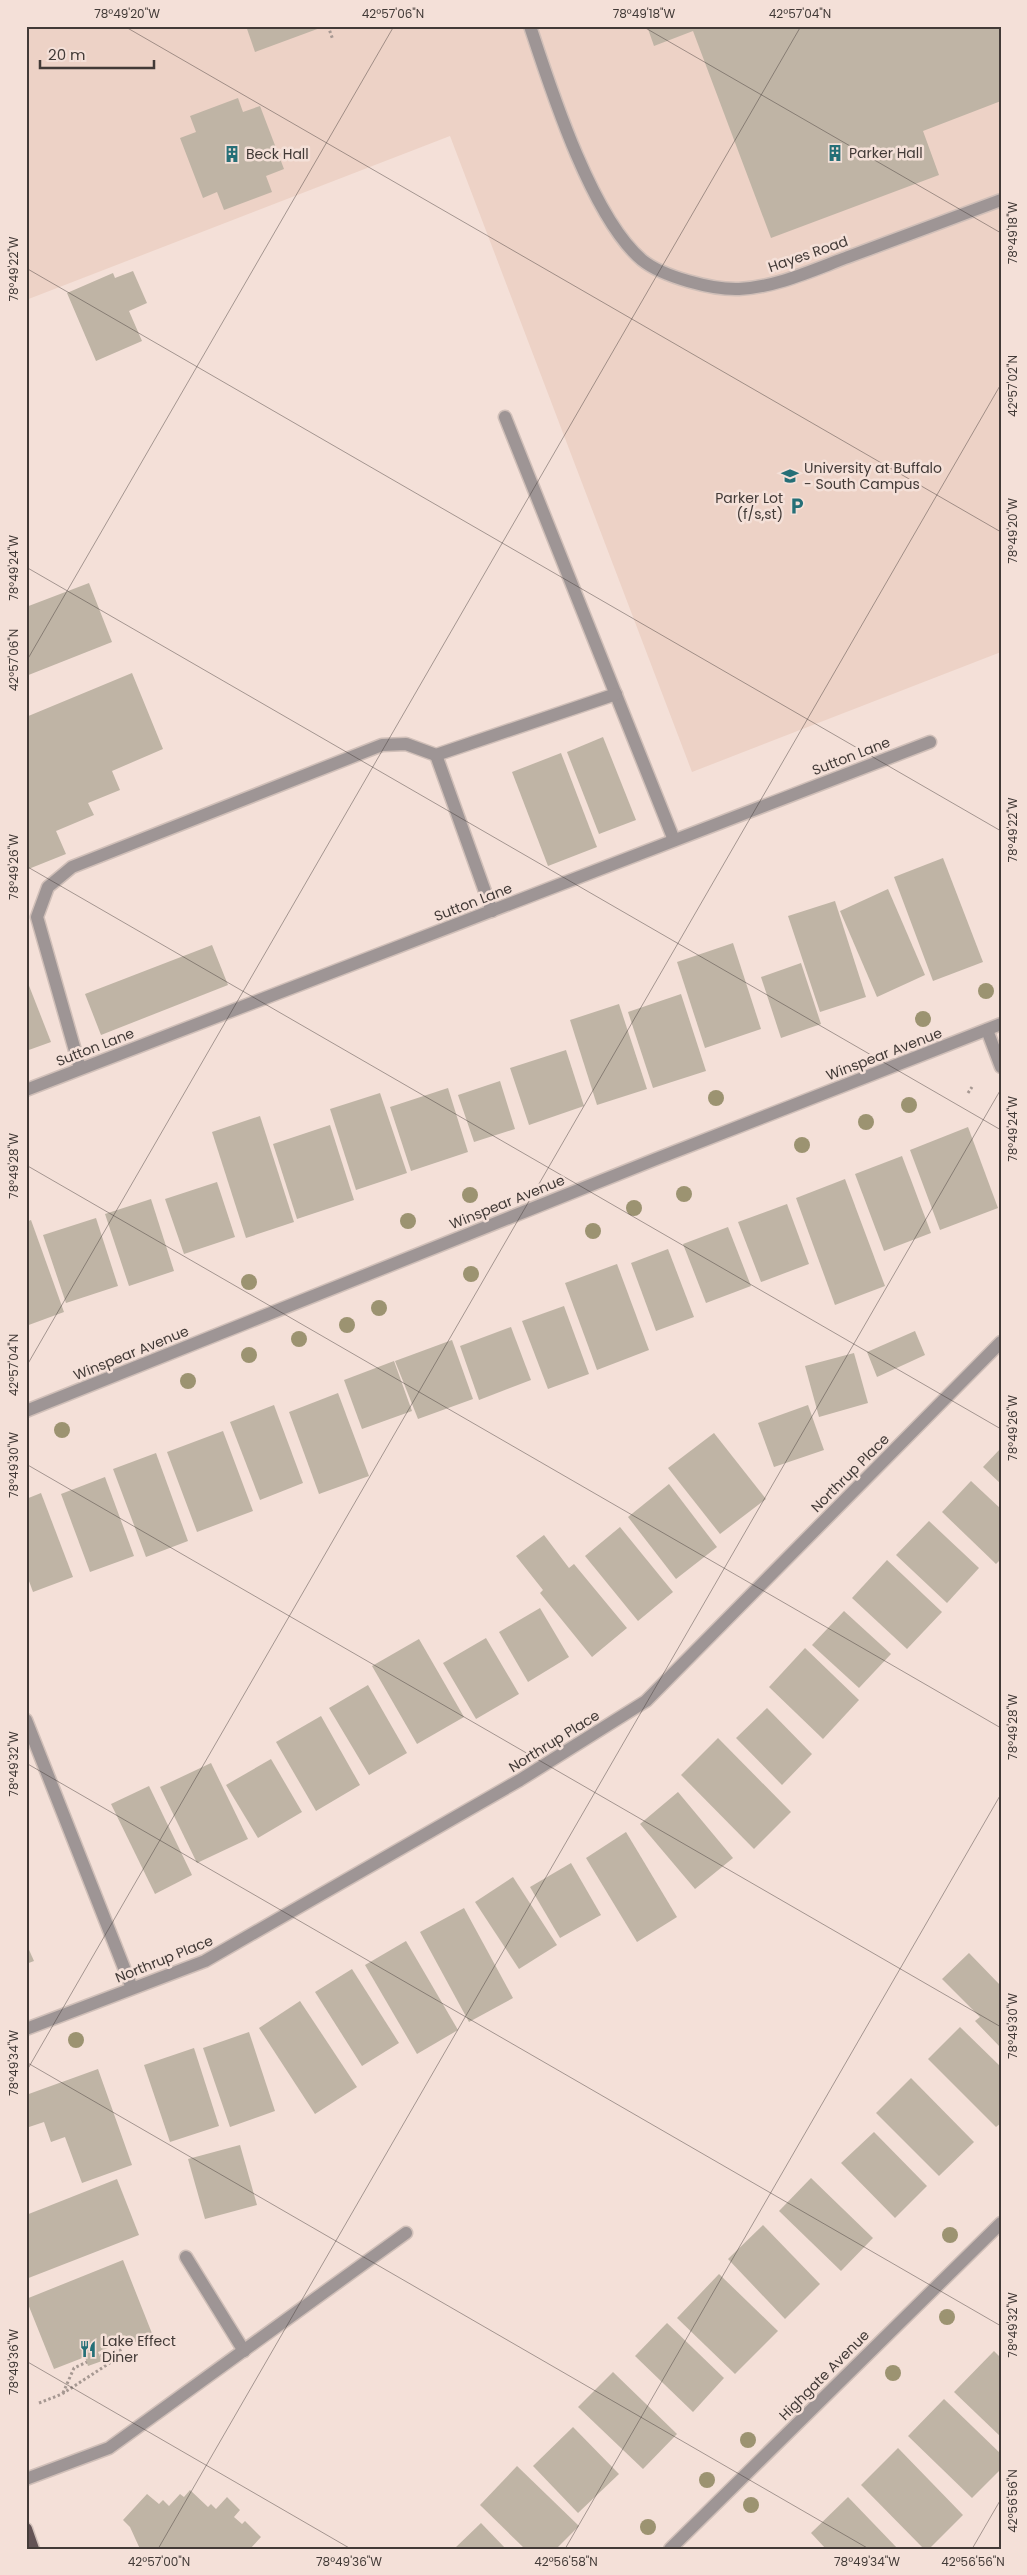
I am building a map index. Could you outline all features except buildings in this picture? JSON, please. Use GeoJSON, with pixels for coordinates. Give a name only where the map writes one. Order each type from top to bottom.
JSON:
{"type":"FeatureCollection","features":[{"type":"Feature","properties":{"kind":"main road"},"geometry":{"type":"LineString","coordinates":[[26,2530],[34,2549]]}},
{"type":"Feature","properties":{"kind":"street","name":"Hayes Road"},"geometry":{"type":"LineString","coordinates":[[530,26],[553,94],[585,171],[612,226],[643,261],[672,275],[701,284],[738,289],[784,281],[1001,200]]}},
{"type":"Feature","properties":{"kind":"street"},"geometry":{"type":"LineString","coordinates":[[505,417],[674,840]]}},
{"type":"Feature","properties":{"kind":"street"},"geometry":{"type":"LineString","coordinates":[[80,1068],[37,917],[48,887],[72,867],[382,746],[406,744],[436,755],[616,694]]}},
{"type":"Feature","properties":{"kind":"street","name":"Sutton Lane"},"geometry":{"type":"LineString","coordinates":[[26,1090],[930,742]]}},
{"type":"Feature","properties":{"kind":"street"},"geometry":{"type":"LineString","coordinates":[[436,755],[492,911]]}},
{"type":"Feature","properties":{"kind":"street","name":"Winspear Avenue"},"geometry":{"type":"LineString","coordinates":[[26,1411],[656,1159],[1001,1024]]}},
{"type":"Feature","properties":{"kind":"street"},"geometry":{"type":"LineString","coordinates":[[987,1030],[1001,1067]]}},
{"type":"Feature","properties":{"kind":"street","name":"Northrup Place"},"geometry":{"type":"LineString","coordinates":[[26,2029],[205,1961],[520,1780],[646,1701],[1001,1342]]}},
{"type":"Feature","properties":{"kind":"street"},"geometry":{"type":"LineString","coordinates":[[26,1720],[132,1988]]}},
{"type":"Feature","properties":{"kind":"street","name":"Highgate Avenue"},"geometry":{"type":"LineString","coordinates":[[670,2549],[1001,2223]]}},
{"type":"Feature","properties":{"kind":"street"},"geometry":{"type":"LineString","coordinates":[[26,2479],[109,2448],[406,2233]]}},
{"type":"Feature","properties":{"kind":"street"},"geometry":{"type":"LineString","coordinates":[[186,2257],[244,2351]]}},
{"type":"Feature","properties":{"kind":"path"},"geometry":{"type":"LineString","coordinates":[[328,26],[333,40]]}},
{"type":"Feature","properties":{"kind":"path"},"geometry":{"type":"LineString","coordinates":[[968,1093],[972,1086]]}},
{"type":"Feature","properties":{"kind":"path"},"geometry":{"type":"LineString","coordinates":[[40,2403],[62,2394],[122,2355],[120,2350],[100,2356]]}},
{"type":"Feature","properties":{"kind":"path"},"geometry":{"type":"LineString","coordinates":[[62,2394],[74,2368],[87,2362]]}},
{"type":"Feature","properties":{"kind":"shaded area","name":"University at Buffalo - South Campus"},"geometry":{"type":"Polygon","coordinates":[[[26,26],[1001,26],[1001,652],[692,772],[450,136],[26,300],[26,26]]]}},
{"type":"Feature","properties":{"kind":"place","name":"Parker Hall"},"geometry":{"type":"Point","coordinates":[835,153]}},
{"type":"Feature","properties":{"kind":"place","name":"Beck Hall"},"geometry":{"type":"Point","coordinates":[232,154]}},
{"type":"Feature","properties":{"kind":"place","name":"University at Buffalo - South Campus"},"geometry":{"type":"Point","coordinates":[790,476]}},
{"type":"Feature","properties":{"kind":"place","name":"Parker Lot (f/s,st)"},"geometry":{"type":"Point","coordinates":[797,506]}},
{"type":"Feature","properties":{"kind":"place","name":"Lake Effect Diner"},"geometry":{"type":"Point","coordinates":[88,2349]}}]}
